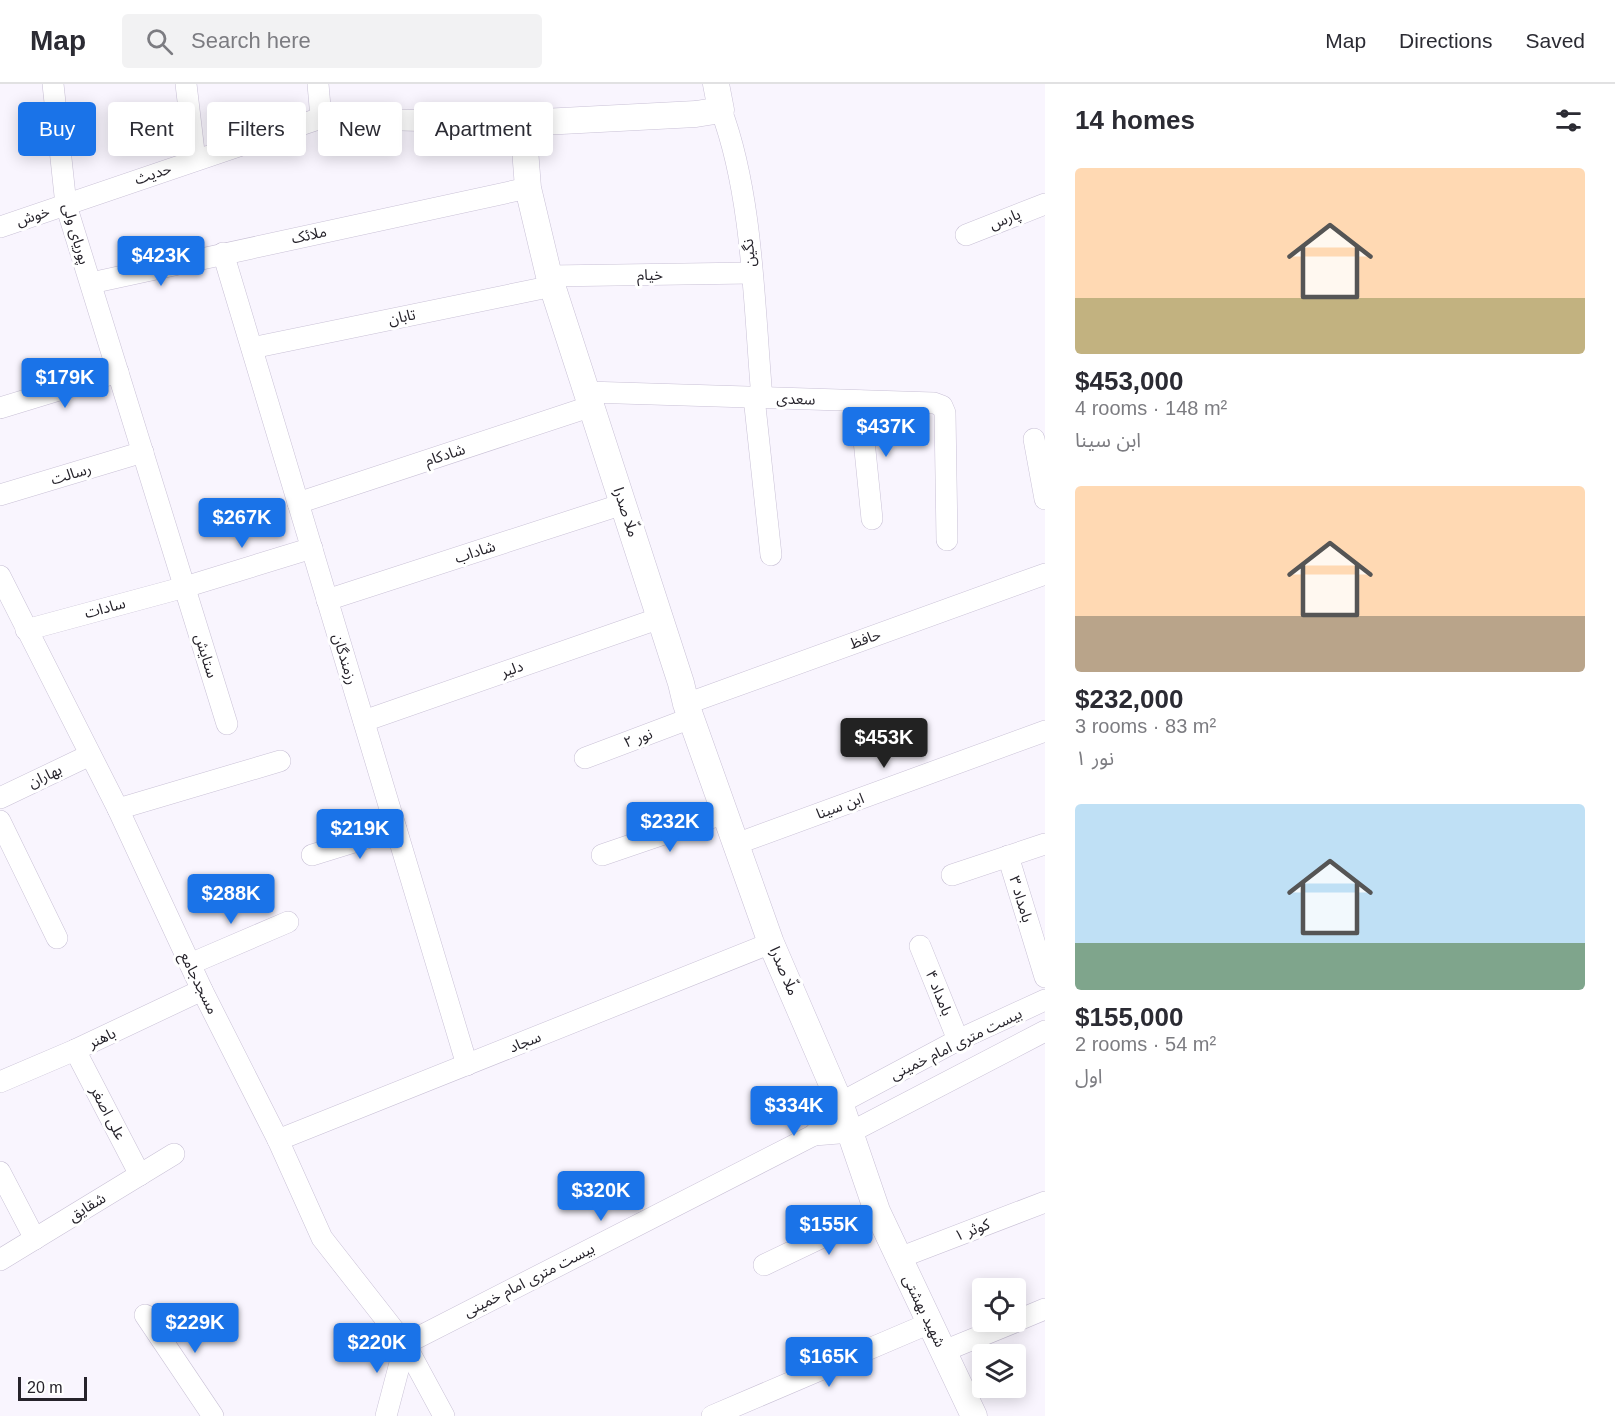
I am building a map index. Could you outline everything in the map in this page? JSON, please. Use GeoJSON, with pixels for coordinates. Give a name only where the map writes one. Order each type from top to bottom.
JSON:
{"type":"FeatureCollection","features":[{"type":"Feature","properties":{"kind":"street","name":"پوریای ولی"},"geometry":{"type":"LineString","coordinates":[[53,84],[66,205],[184,587]]}},
{"type":"Feature","properties":{"kind":"street"},"geometry":{"type":"LineString","coordinates":[[186,84],[195,160]]}},
{"type":"Feature","properties":{"kind":"street"},"geometry":{"type":"LineString","coordinates":[[318,84],[320,102]]}},
{"type":"Feature","properties":{"kind":"street"},"geometry":{"type":"LineString","coordinates":[[553,121],[696,114],[721,110],[716,84]]}},
{"type":"Feature","properties":{"kind":"street","name":"نگین"},"geometry":{"type":"LineString","coordinates":[[721,110],[732,139],[748,231],[771,555]]}},
{"type":"Feature","properties":{"kind":"street","name":"حدیث"},"geometry":{"type":"LineString","coordinates":[[66,205],[318,119]]}},
{"type":"Feature","properties":{"kind":"street","name":"ملّا صدرا"},"geometry":{"type":"LineString","coordinates":[[526,156],[528,188],[551,281],[689,711],[771,943],[840,1103]]}},
{"type":"Feature","properties":{"kind":"street","name":"ملائک"},"geometry":{"type":"LineString","coordinates":[[90,283],[528,188]]}},
{"type":"Feature","properties":{"kind":"street","name":"پارس"},"geometry":{"type":"LineString","coordinates":[[966,234],[1045,204]]}},
{"type":"Feature","properties":{"kind":"street","name":"خوش"},"geometry":{"type":"LineString","coordinates":[[0,227],[66,205]]}},
{"type":"Feature","properties":{"kind":"street","name":"رزمندگان"},"geometry":{"type":"LineString","coordinates":[[223,253],[467,1065]]}},
{"type":"Feature","properties":{"kind":"street","name":"خیام"},"geometry":{"type":"LineString","coordinates":[[551,281],[751,273]]}},
{"type":"Feature","properties":{"kind":"street","name":"تابان"},"geometry":{"type":"LineString","coordinates":[[252,348],[551,281]]}},
{"type":"Feature","properties":{"kind":"street"},"geometry":{"type":"LineString","coordinates":[[0,408],[118,372]]}},
{"type":"Feature","properties":{"kind":"street","name":"سعدی"},"geometry":{"type":"LineString","coordinates":[[589,399],[758,397],[934,403],[942,406],[945,413],[947,540]]}},
{"type":"Feature","properties":{"kind":"street","name":"شادکام"},"geometry":{"type":"LineString","coordinates":[[298,503],[589,399]]}},
{"type":"Feature","properties":{"kind":"street"},"geometry":{"type":"LineString","coordinates":[[860,400],[872,519]]}},
{"type":"Feature","properties":{"kind":"street"},"geometry":{"type":"LineString","coordinates":[[1034,439],[1045,499]]}},
{"type":"Feature","properties":{"kind":"street","name":"رسالت"},"geometry":{"type":"LineString","coordinates":[[0,495],[143,452]]}},
{"type":"Feature","properties":{"kind":"street","name":"شاداب"},"geometry":{"type":"LineString","coordinates":[[327,600],[623,504]]}},
{"type":"Feature","properties":{"kind":"street","name":"سادات"},"geometry":{"type":"LineString","coordinates":[[26,630],[184,587],[312,548]]}},
{"type":"Feature","properties":{"kind":"street","name":"حافظ"},"geometry":{"type":"LineString","coordinates":[[689,711],[1045,574]]}},
{"type":"Feature","properties":{"kind":"street","name":"مسجدجامع"},"geometry":{"type":"LineString","coordinates":[[0,576],[118,809],[202,990],[278,1140],[322,1238],[405,1344],[444,1416]]}},
{"type":"Feature","properties":{"kind":"street","name":"ستایش"},"geometry":{"type":"LineString","coordinates":[[184,587],[227,724]]}},
{"type":"Feature","properties":{"kind":"street","name":"دلیر"},"geometry":{"type":"LineString","coordinates":[[364,721],[660,618]]}},
{"type":"Feature","properties":{"kind":"street","name":"نور ۲"},"geometry":{"type":"LineString","coordinates":[[585,758],[689,711]]}},
{"type":"Feature","properties":{"kind":"street","name":"ابن سینا"},"geometry":{"type":"LineString","coordinates":[[736,844],[1045,731]]}},
{"type":"Feature","properties":{"kind":"street","name":"بهاران"},"geometry":{"type":"LineString","coordinates":[[0,798],[90,755]]}},
{"type":"Feature","properties":{"kind":"street"},"geometry":{"type":"LineString","coordinates":[[118,809],[280,761]]}},
{"type":"Feature","properties":{"kind":"street"},"geometry":{"type":"LineString","coordinates":[[602,855],[725,813]]}},
{"type":"Feature","properties":{"kind":"street"},"geometry":{"type":"LineString","coordinates":[[0,821],[57,938]]}},
{"type":"Feature","properties":{"kind":"street"},"geometry":{"type":"LineString","coordinates":[[312,855],[396,829]]}},
{"type":"Feature","properties":{"kind":"street"},"geometry":{"type":"LineString","coordinates":[[952,874],[1045,844]]}},
{"type":"Feature","properties":{"kind":"street","name":"بامداد ۳"},"geometry":{"type":"LineString","coordinates":[[1008,856],[1045,977]]}},
{"type":"Feature","properties":{"kind":"street"},"geometry":{"type":"LineString","coordinates":[[190,964],[288,922]]}},
{"type":"Feature","properties":{"kind":"street","name":"سجاد"},"geometry":{"type":"LineString","coordinates":[[278,1140],[771,943]]}},
{"type":"Feature","properties":{"kind":"street","name":"بامداد ۴"},"geometry":{"type":"LineString","coordinates":[[920,946],[958,1040]]}},
{"type":"Feature","properties":{"kind":"street","name":"باهنر"},"geometry":{"type":"LineString","coordinates":[[0,1082],[75,1050],[202,990]]}},
{"type":"Feature","properties":{"kind":"street","name":"بیست متری امام خمینی"},"geometry":{"type":"LineString","coordinates":[[814,1135],[840,1103],[958,1040],[1045,1000]]}},
{"type":"Feature","properties":{"kind":"street","name":"بیست متری امام خمینی"},"geometry":{"type":"LineString","coordinates":[[405,1344],[814,1135],[851,1132],[1045,1031]]}},
{"type":"Feature","properties":{"kind":"street","name":"علی اصغر"},"geometry":{"type":"LineString","coordinates":[[75,1050],[140,1174]]}},
{"type":"Feature","properties":{"kind":"street","name":"شهید بهشتی"},"geometry":{"type":"LineString","coordinates":[[840,1103],[877,1211],[974,1416]]}},
{"type":"Feature","properties":{"kind":"street","name":"شقایق"},"geometry":{"type":"LineString","coordinates":[[0,1260],[174,1154]]}},
{"type":"Feature","properties":{"kind":"street"},"geometry":{"type":"LineString","coordinates":[[0,1172],[35,1239]]}},
{"type":"Feature","properties":{"kind":"street","name":"کوثر ۱"},"geometry":{"type":"LineString","coordinates":[[899,1257],[1045,1202]]}},
{"type":"Feature","properties":{"kind":"street"},"geometry":{"type":"LineString","coordinates":[[764,1265],[877,1211]]}},
{"type":"Feature","properties":{"kind":"street"},"geometry":{"type":"LineString","coordinates":[[1026,1317],[1045,1309]]}},
{"type":"Feature","properties":{"kind":"street"},"geometry":{"type":"LineString","coordinates":[[145,1315],[213,1416]]}},
{"type":"Feature","properties":{"kind":"street"},"geometry":{"type":"LineString","coordinates":[[712,1416],[930,1323]]}},
{"type":"Feature","properties":{"kind":"street"},"geometry":{"type":"LineString","coordinates":[[944,1351],[989,1332]]}},
{"type":"Feature","properties":{"kind":"street"},"geometry":{"type":"LineString","coordinates":[[386,1416],[405,1344]]}}]}
